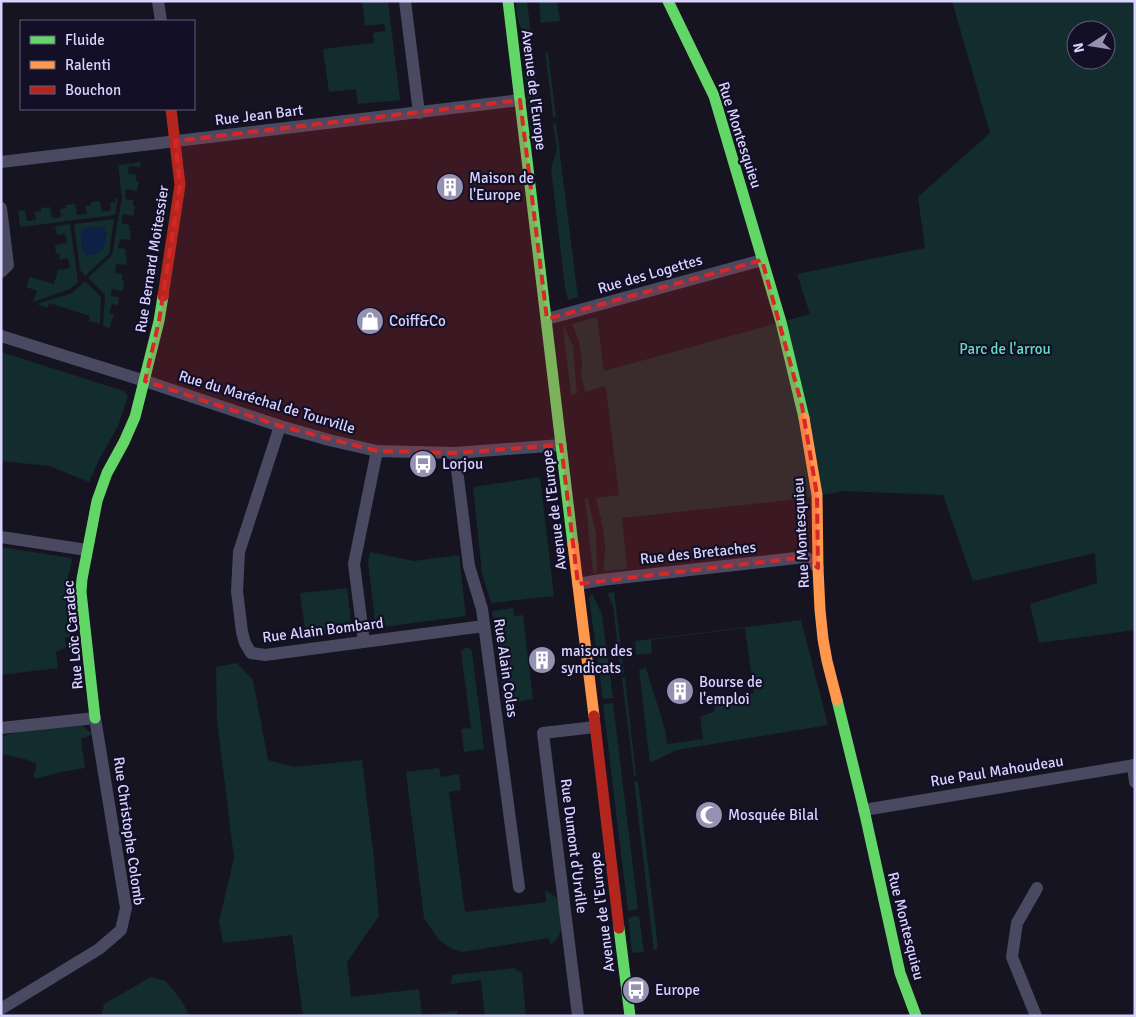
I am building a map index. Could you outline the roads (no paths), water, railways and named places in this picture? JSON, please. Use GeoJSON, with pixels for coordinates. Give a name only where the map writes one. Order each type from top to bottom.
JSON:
{"type":"FeatureCollection","features":[{"type":"Feature","properties":{"kind":"street"},"geometry":{"type":"LineString","coordinates":[[158,1],[161,20]]}},
{"type":"Feature","properties":{"kind":"street"},"geometry":{"type":"LineString","coordinates":[[405,1],[418,113]]}},
{"type":"Feature","properties":{"kind":"street","name":"Avenue de l'Europe"},"geometry":{"type":"LineString","coordinates":[[508,1],[630,1016]]}},
{"type":"Feature","properties":{"kind":"street","name":"Rue Montesquieu"},"geometry":{"type":"LineString","coordinates":[[668,1],[714,96],[781,322],[802,406],[817,495],[818,568],[823,639],[827,661],[864,810],[900,973],[916,1016]]}},
{"type":"Feature","properties":{"kind":"street","name":"Rue Jean Bart"},"geometry":{"type":"LineString","coordinates":[[1,162],[520,100]]}},
{"type":"Feature","properties":{"kind":"street","name":"Rue Bernard Moitessier"},"geometry":{"type":"LineString","coordinates":[[145,381],[159,321],[180,185],[171,110]]}},
{"type":"Feature","properties":{"kind":"street"},"geometry":{"type":"LineString","coordinates":[[1,208],[8,264],[1,272]]}},
{"type":"Feature","properties":{"kind":"street","name":"Rue des Logettes"},"geometry":{"type":"LineString","coordinates":[[547,319],[762,260]]}},
{"type":"Feature","properties":{"kind":"street","name":"Rue du Maréchal de Tourville"},"geometry":{"type":"LineString","coordinates":[[1,336],[280,426],[376,451],[455,453],[561,445]]}},
{"type":"Feature","properties":{"kind":"street","name":"Rue Loïc Caradec"},"geometry":{"type":"LineString","coordinates":[[95,718],[81,592],[86,550],[97,501],[107,474],[136,417],[145,381]]}},
{"type":"Feature","properties":{"kind":"street","name":"Rue Alain Bombard"},"geometry":{"type":"LineString","coordinates":[[280,426],[239,552],[237,591],[242,632],[245,643],[251,653],[265,655],[484,626]]}},
{"type":"Feature","properties":{"kind":"street"},"geometry":{"type":"LineString","coordinates":[[364,642],[354,564],[376,451]]}},
{"type":"Feature","properties":{"kind":"street","name":"Rue Alain Colas"},"geometry":{"type":"LineString","coordinates":[[455,453],[469,566],[482,609],[519,887]]}},
{"type":"Feature","properties":{"kind":"street"},"geometry":{"type":"LineString","coordinates":[[1,537],[86,550]]}},
{"type":"Feature","properties":{"kind":"street","name":"Rue des Bretaches"},"geometry":{"type":"LineString","coordinates":[[578,584],[805,557],[818,568]]}},
{"type":"Feature","properties":{"kind":"street"},"geometry":{"type":"LineString","coordinates":[[1,728],[95,718]]}},
{"type":"Feature","properties":{"kind":"street","name":"Rue Christophe Colomb"},"geometry":{"type":"LineString","coordinates":[[1,1009],[99,949],[121,930],[126,908],[95,718]]}},
{"type":"Feature","properties":{"kind":"street","name":"Rue Dumont d'Urville"},"geometry":{"type":"LineString","coordinates":[[578,1016],[543,733],[595,727]]}},
{"type":"Feature","properties":{"kind":"street"},"geometry":{"type":"LineString","coordinates":[[1134,765],[1135,782]]}},
{"type":"Feature","properties":{"kind":"street","name":"Rue Paul Mahoudeau"},"geometry":{"type":"LineString","coordinates":[[864,810],[1134,765]]}},
{"type":"Feature","properties":{"kind":"street"},"geometry":{"type":"LineString","coordinates":[[1036,1016],[1012,957],[1017,923],[1037,888]]}},
{"type":"Feature","properties":{"kind":"water"},"geometry":{"type":"Polygon","coordinates":[[[104,227],[106,238],[104,247],[97,253],[86,255],[81,242],[82,231],[88,228],[104,227]]]}},
{"type":"Feature","properties":{"kind":"place","name":"Maison de l'Europe"},"geometry":{"type":"Point","coordinates":[450,187]}},
{"type":"Feature","properties":{"kind":"place","name":"Coiff&Co"},"geometry":{"type":"Point","coordinates":[370,321]}},
{"type":"Feature","properties":{"kind":"place","name":"Lorjou"},"geometry":{"type":"Point","coordinates":[423,464]}},
{"type":"Feature","properties":{"kind":"place","name":"maison des syndicats"},"geometry":{"type":"Point","coordinates":[542,660]}},
{"type":"Feature","properties":{"kind":"place","name":"Bourse de l'emploi"},"geometry":{"type":"Point","coordinates":[680,691]}},
{"type":"Feature","properties":{"kind":"place","name":"Mosquée Bilal"},"geometry":{"type":"Point","coordinates":[709,815]}},
{"type":"Feature","properties":{"kind":"place","name":"Europe"},"geometry":{"type":"Point","coordinates":[636,990]}},
{"type":"Feature","properties":{"kind":"park label","name":"Parc de l'arrou"},"geometry":{"type":"Point","coordinates":[1005,349]}}]}
